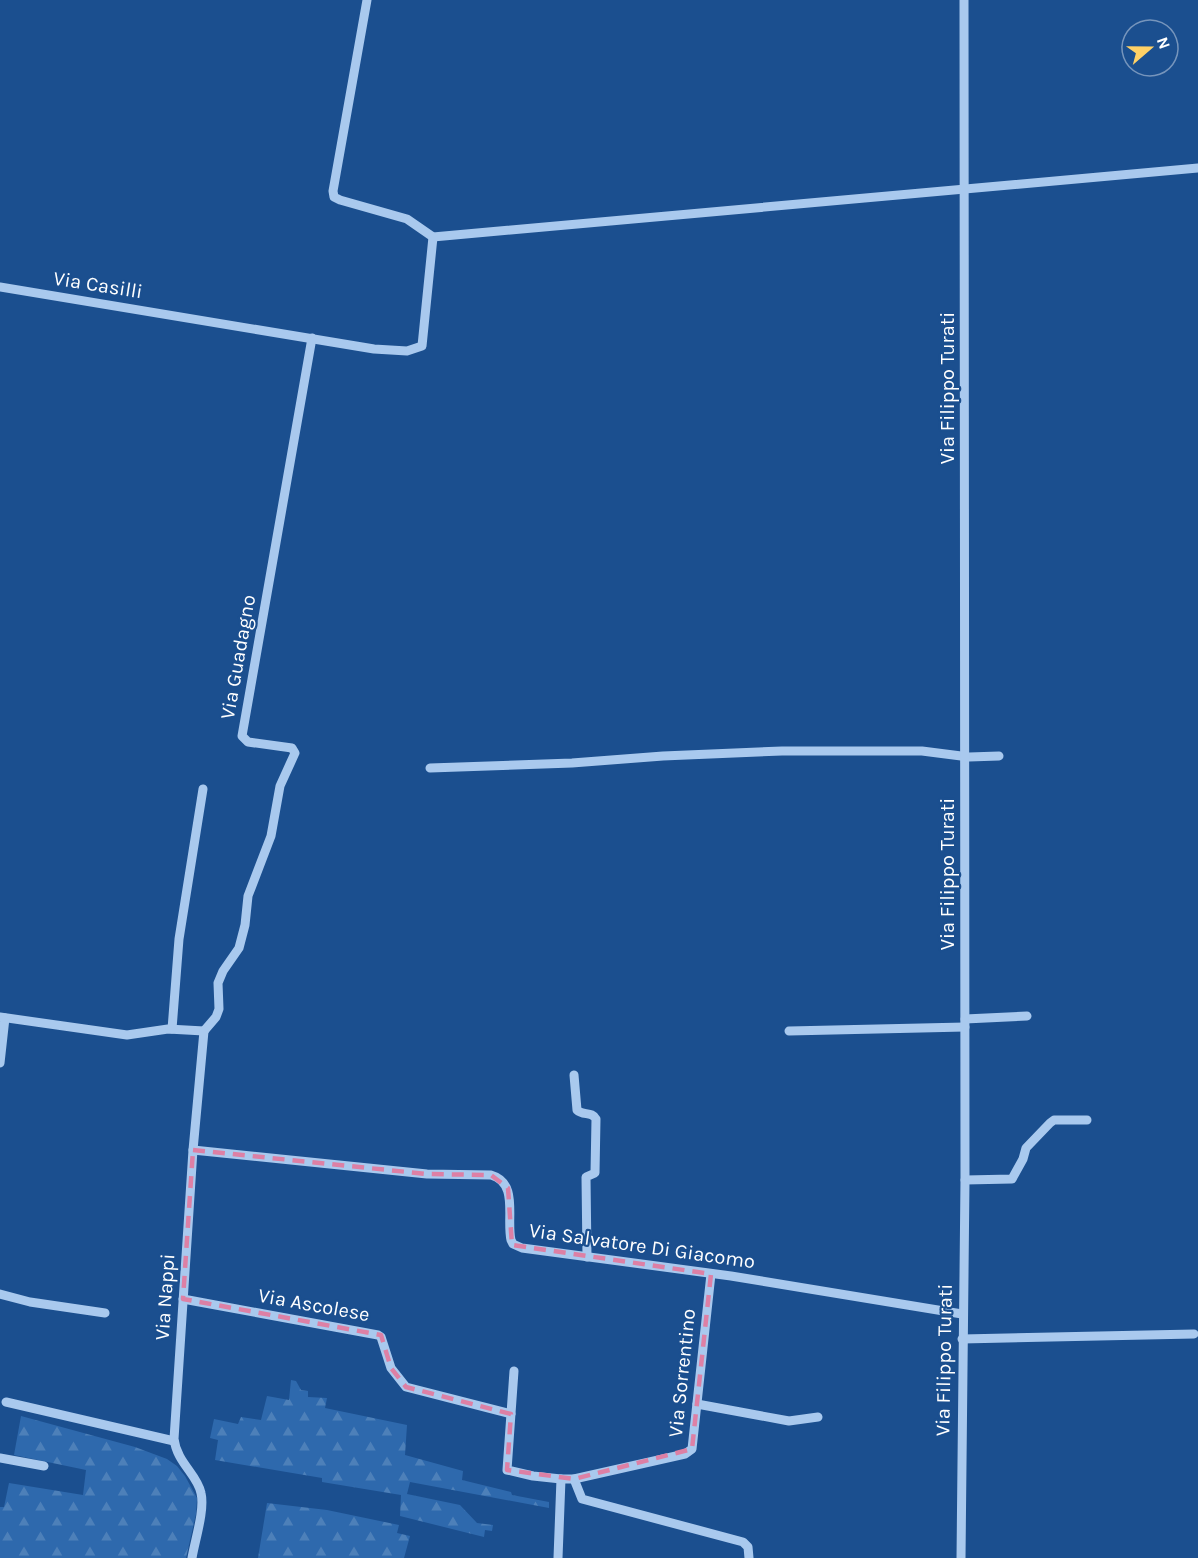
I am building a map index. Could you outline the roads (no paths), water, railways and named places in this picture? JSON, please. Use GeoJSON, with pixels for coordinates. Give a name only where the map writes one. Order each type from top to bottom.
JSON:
{"type":"FeatureCollection","features":[{"type":"Feature","properties":{"kind":"street"},"geometry":{"type":"LineString","coordinates":[[367,0],[333,191],[334,197],[406,219],[433,237],[1198,168]]}},
{"type":"Feature","properties":{"kind":"street","name":"Via Filippo Turati"},"geometry":{"type":"LineString","coordinates":[[961,1558],[965,1180],[964,0]]}},
{"type":"Feature","properties":{"kind":"street","name":"Via Casilli"},"geometry":{"type":"LineString","coordinates":[[0,287],[374,349],[407,351],[422,346],[433,237]]}},
{"type":"Feature","properties":{"kind":"street","name":"Via Guadagno"},"geometry":{"type":"LineString","coordinates":[[204,1031],[216,1017],[219,1009],[218,983],[223,971],[239,948],[245,925],[248,896],[271,837],[280,786],[295,753],[292,748],[248,742],[242,736],[312,338]]}},
{"type":"Feature","properties":{"kind":"street"},"geometry":{"type":"LineString","coordinates":[[430,768],[572,763],[663,756],[783,751],[922,751],[965,756],[999,756]]}},
{"type":"Feature","properties":{"kind":"street"},"geometry":{"type":"LineString","coordinates":[[172,1029],[179,939],[203,789]]}},
{"type":"Feature","properties":{"kind":"street"},"geometry":{"type":"LineString","coordinates":[[789,1031],[965,1023],[1027,1016]]}},
{"type":"Feature","properties":{"kind":"street"},"geometry":{"type":"LineString","coordinates":[[0,1063],[2,1018],[127,1035],[172,1029],[204,1031]]}},
{"type":"Feature","properties":{"kind":"street","name":"Via Nappi"},"geometry":{"type":"LineString","coordinates":[[192,1558],[202,1504],[201,1491],[176,1451],[174,1441],[193,1150],[204,1031]]}},
{"type":"Feature","properties":{"kind":"street"},"geometry":{"type":"LineString","coordinates":[[574,1075],[577,1110],[591,1114],[596,1119],[595,1173],[586,1177],[587,1257]]}},
{"type":"Feature","properties":{"kind":"street"},"geometry":{"type":"LineString","coordinates":[[965,1180],[1012,1179],[1026,1148],[1054,1120],[1087,1120]]}},
{"type":"Feature","properties":{"kind":"street","name":"Via Salvatore Di Giacomo"},"geometry":{"type":"LineString","coordinates":[[193,1150],[427,1174],[491,1175],[499,1177],[508,1188],[510,1235],[513,1244],[522,1248],[711,1274],[962,1314]]}},
{"type":"Feature","properties":{"kind":"street","name":"Via Sorrentino"},"geometry":{"type":"LineString","coordinates":[[513,1371],[507,1470],[532,1476],[574,1479],[689,1452],[692,1449],[711,1274]]}},
{"type":"Feature","properties":{"kind":"street"},"geometry":{"type":"LineString","coordinates":[[0,1294],[30,1302],[105,1313]]}},
{"type":"Feature","properties":{"kind":"street","name":"Via Ascolese"},"geometry":{"type":"LineString","coordinates":[[183,1299],[378,1335],[381,1337],[391,1368],[406,1387],[511,1414]]}},
{"type":"Feature","properties":{"kind":"street"},"geometry":{"type":"LineString","coordinates":[[962,1339],[1194,1334]]}},
{"type":"Feature","properties":{"kind":"street"},"geometry":{"type":"LineString","coordinates":[[6,1402],[174,1441]]}},
{"type":"Feature","properties":{"kind":"street"},"geometry":{"type":"LineString","coordinates":[[697,1404],[789,1421],[818,1417]]}},
{"type":"Feature","properties":{"kind":"street"},"geometry":{"type":"LineString","coordinates":[[0,1458],[44,1466]]}},
{"type":"Feature","properties":{"kind":"street"},"geometry":{"type":"LineString","coordinates":[[558,1558],[561,1479]]}},
{"type":"Feature","properties":{"kind":"street"},"geometry":{"type":"LineString","coordinates":[[574,1479],[582,1499],[743,1542],[748,1547],[749,1558]]}}]}
